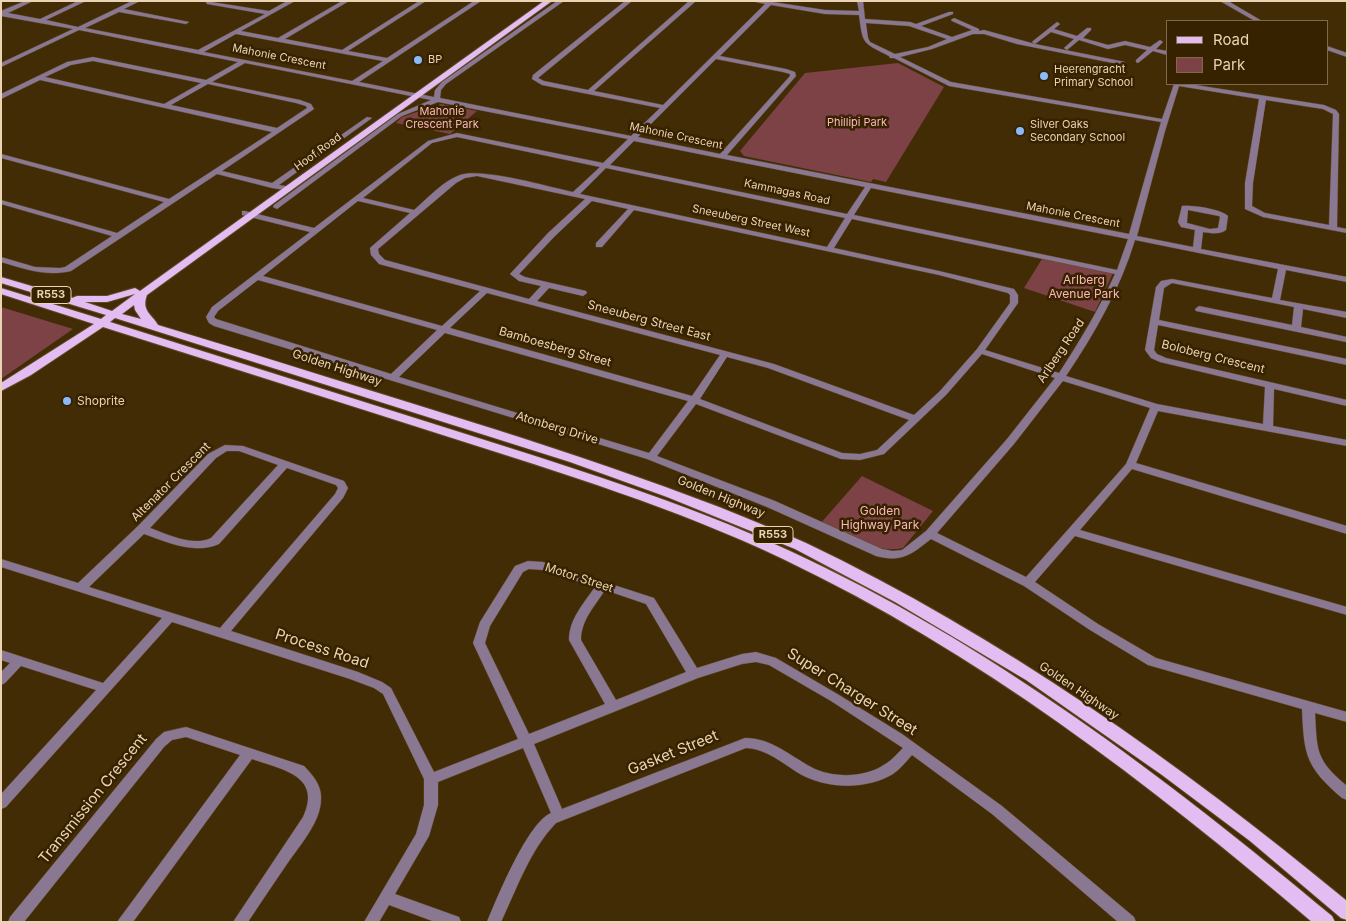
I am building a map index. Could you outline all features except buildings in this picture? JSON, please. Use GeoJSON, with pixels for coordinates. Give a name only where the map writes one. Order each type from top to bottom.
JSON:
{"type":"FeatureCollection","features":[{"type":"Feature","properties":{"kind":"main road","name":"Hoof Road"},"geometry":{"type":"LineString","coordinates":[[1,387],[27,374],[249,214],[280,187],[537,1]]}},
{"type":"Feature","properties":{"kind":"main road","name":"Hoof Road"},"geometry":{"type":"LineString","coordinates":[[280,187],[417,96],[549,1]]}},
{"type":"Feature","properties":{"kind":"main road","name":"Golden Highway"},"geometry":{"type":"LineString","coordinates":[[1,280],[60,298],[103,318],[159,328],[599,467],[754,526],[848,570],[971,639],[1095,719],[1168,770],[1256,836],[1347,912]]}},
{"type":"Feature","properties":{"kind":"main road","name":"Golden Highway"},"geometry":{"type":"LineString","coordinates":[[1,291],[103,318],[580,474],[684,512],[813,568],[955,647],[1021,688],[1145,774],[1214,828],[1326,922]]}},
{"type":"Feature","properties":{"kind":"main road"},"geometry":{"type":"LineString","coordinates":[[60,298],[107,299],[139,292],[138,304],[141,312],[159,328]]}},
{"type":"Feature","properties":{"kind":"street"},"geometry":{"type":"LineString","coordinates":[[2,13],[30,1]]}},
{"type":"Feature","properties":{"kind":"street"},"geometry":{"type":"LineString","coordinates":[[40,21],[82,1]]}},
{"type":"Feature","properties":{"kind":"street"},"geometry":{"type":"LineString","coordinates":[[1,65],[136,1]]}},
{"type":"Feature","properties":{"kind":"street"},"geometry":{"type":"LineString","coordinates":[[199,52],[292,1]]}},
{"type":"Feature","properties":{"kind":"street"},"geometry":{"type":"LineString","coordinates":[[278,40],[346,1]]}},
{"type":"Feature","properties":{"kind":"street"},"geometry":{"type":"LineString","coordinates":[[342,52],[423,1]]}},
{"type":"Feature","properties":{"kind":"street"},"geometry":{"type":"LineString","coordinates":[[354,83],[478,1]]}},
{"type":"Feature","properties":{"kind":"street"},"geometry":{"type":"LineString","coordinates":[[277,207],[400,115],[437,100],[438,90],[444,84],[561,1]]}},
{"type":"Feature","properties":{"kind":"street"},"geometry":{"type":"LineString","coordinates":[[629,1],[535,76],[534,79],[542,83],[665,106]]}},
{"type":"Feature","properties":{"kind":"street"},"geometry":{"type":"LineString","coordinates":[[589,92],[693,1]]}},
{"type":"Feature","properties":{"kind":"street"},"geometry":{"type":"LineString","coordinates":[[754,1],[898,22],[916,26],[954,40]]}},
{"type":"Feature","properties":{"kind":"street"},"geometry":{"type":"LineString","coordinates":[[860,1],[866,41],[943,82],[1165,121]]}},
{"type":"Feature","properties":{"kind":"street"},"geometry":{"type":"LineString","coordinates":[[1223,1],[1257,20]]}},
{"type":"Feature","properties":{"kind":"street"},"geometry":{"type":"LineString","coordinates":[[207,2],[270,13]]}},
{"type":"Feature","properties":{"kind":"street"},"geometry":{"type":"LineString","coordinates":[[576,194],[769,4]]}},
{"type":"Feature","properties":{"kind":"street"},"geometry":{"type":"LineString","coordinates":[[119,10],[186,22]]}},
{"type":"Feature","properties":{"kind":"street","name":"Mahonie Crescent"},"geometry":{"type":"LineString","coordinates":[[2,13],[1347,280]]}},
{"type":"Feature","properties":{"kind":"street"},"geometry":{"type":"LineString","coordinates":[[916,26],[951,13]]}},
{"type":"Feature","properties":{"kind":"street"},"geometry":{"type":"LineString","coordinates":[[954,20],[977,29],[975,33]]}},
{"type":"Feature","properties":{"kind":"street"},"geometry":{"type":"LineString","coordinates":[[1035,42],[1058,24]]}},
{"type":"Feature","properties":{"kind":"street"},"geometry":{"type":"LineString","coordinates":[[1067,48],[1089,29]]}},
{"type":"Feature","properties":{"kind":"street"},"geometry":{"type":"LineString","coordinates":[[1050,30],[1113,47]]}},
{"type":"Feature","properties":{"kind":"street"},"geometry":{"type":"LineString","coordinates":[[236,32],[389,60]]}},
{"type":"Feature","properties":{"kind":"street"},"geometry":{"type":"LineString","coordinates":[[892,56],[930,48],[975,33],[984,32],[1017,42],[1123,63]]}},
{"type":"Feature","properties":{"kind":"street"},"geometry":{"type":"LineString","coordinates":[[1104,56],[1113,47],[1123,43],[1129,36]]}},
{"type":"Feature","properties":{"kind":"street"},"geometry":{"type":"LineString","coordinates":[[1138,61],[1160,42]]}},
{"type":"Feature","properties":{"kind":"street"},"geometry":{"type":"LineString","coordinates":[[1123,43],[1166,53]]}},
{"type":"Feature","properties":{"kind":"street"},"geometry":{"type":"LineString","coordinates":[[1328,48],[1347,55]]}},
{"type":"Feature","properties":{"kind":"street"},"geometry":{"type":"LineString","coordinates":[[715,57],[793,73],[793,76],[721,157]]}},
{"type":"Feature","properties":{"kind":"street"},"geometry":{"type":"LineString","coordinates":[[1,97],[69,64],[87,59],[100,60],[298,101],[311,106],[307,113],[74,266],[62,271],[46,272],[1,259]]}},
{"type":"Feature","properties":{"kind":"street"},"geometry":{"type":"LineString","coordinates":[[165,106],[244,62]]}},
{"type":"Feature","properties":{"kind":"street"},"geometry":{"type":"LineString","coordinates":[[39,78],[279,131]]}},
{"type":"Feature","properties":{"kind":"street","name":"Arlberg Road"},"geometry":{"type":"LineString","coordinates":[[897,555],[908,552],[930,534],[1031,417],[1093,328],[1120,273],[1133,238],[1177,85]]}},
{"type":"Feature","properties":{"kind":"street"},"geometry":{"type":"LineString","coordinates":[[1184,85],[1331,109],[1336,114],[1333,228]]}},
{"type":"Feature","properties":{"kind":"street"},"geometry":{"type":"LineString","coordinates":[[1263,97],[1249,183],[1248,207],[1262,215],[1347,231]]}},
{"type":"Feature","properties":{"kind":"street"},"geometry":{"type":"LineString","coordinates":[[217,172],[280,187],[369,118]]}},
{"type":"Feature","properties":{"kind":"street","name":"Kammagas Road"},"geometry":{"type":"LineString","coordinates":[[357,199],[430,142],[450,136],[470,137],[1120,273]]}},
{"type":"Feature","properties":{"kind":"street"},"geometry":{"type":"LineString","coordinates":[[4,159],[171,202]]}},
{"type":"Feature","properties":{"kind":"street","name":"Sneeuberg Street West"},"geometry":{"type":"LineString","coordinates":[[414,212],[453,180],[473,174],[488,175],[1001,287],[1012,293],[1014,303]]}},
{"type":"Feature","properties":{"kind":"street"},"geometry":{"type":"LineString","coordinates":[[829,250],[869,186]]}},
{"type":"Feature","properties":{"kind":"street"},"geometry":{"type":"LineString","coordinates":[[583,294],[518,277],[514,274],[591,198]]}},
{"type":"Feature","properties":{"kind":"street"},"geometry":{"type":"LineString","coordinates":[[258,276],[357,199],[414,212]]}},
{"type":"Feature","properties":{"kind":"street"},"geometry":{"type":"LineString","coordinates":[[1,202],[120,236]]}},
{"type":"Feature","properties":{"kind":"street"},"geometry":{"type":"LineString","coordinates":[[599,245],[633,207]]}},
{"type":"Feature","properties":{"kind":"street"},"geometry":{"type":"LineString","coordinates":[[1185,208],[1217,212],[1224,216],[1224,227],[1221,232],[1199,229],[1185,226],[1182,223],[1185,208]]}},
{"type":"Feature","properties":{"kind":"street","name":"Sneeuberg Street East"},"geometry":{"type":"LineString","coordinates":[[414,212],[375,246],[375,255],[382,262],[772,366],[916,419]]}},
{"type":"Feature","properties":{"kind":"street"},"geometry":{"type":"LineString","coordinates":[[249,214],[316,231]]}},
{"type":"Feature","properties":{"kind":"street"},"geometry":{"type":"LineString","coordinates":[[1196,250],[1199,229]]}},
{"type":"Feature","properties":{"kind":"street"},"geometry":{"type":"LineString","coordinates":[[1276,301],[1282,268]]}},
{"type":"Feature","properties":{"kind":"street","name":"Atonberg Drive"},"geometry":{"type":"LineString","coordinates":[[258,276],[215,309],[211,313],[211,319],[217,324],[651,457],[771,504],[877,552],[897,555]]}},
{"type":"Feature","properties":{"kind":"street","name":"Bamboesberg Street"},"geometry":{"type":"LineString","coordinates":[[258,276],[694,400],[841,456],[865,457],[880,452],[943,392],[980,351],[1014,303]]}},
{"type":"Feature","properties":{"kind":"street","name":"Boloberg Crescent"},"geometry":{"type":"LineString","coordinates":[[1347,315],[1172,281],[1164,283],[1160,287],[1149,350],[1156,358],[1347,403]]}},
{"type":"Feature","properties":{"kind":"street"},"geometry":{"type":"LineString","coordinates":[[531,302],[546,285]]}},
{"type":"Feature","properties":{"kind":"street"},"geometry":{"type":"LineString","coordinates":[[393,377],[485,290]]}},
{"type":"Feature","properties":{"kind":"street"},"geometry":{"type":"LineString","coordinates":[[1296,329],[1299,306]]}},
{"type":"Feature","properties":{"kind":"street"},"geometry":{"type":"LineString","coordinates":[[1199,309],[1346,339]]}},
{"type":"Feature","properties":{"kind":"street"},"geometry":{"type":"LineString","coordinates":[[1155,322],[1347,362]]}},
{"type":"Feature","properties":{"kind":"street"},"geometry":{"type":"LineString","coordinates":[[980,351],[1155,407],[1347,443]]}},
{"type":"Feature","properties":{"kind":"street"},"geometry":{"type":"LineString","coordinates":[[651,457],[694,400],[725,354]]}},
{"type":"Feature","properties":{"kind":"street"},"geometry":{"type":"LineString","coordinates":[[1268,428],[1270,384]]}},
{"type":"Feature","properties":{"kind":"street"},"geometry":{"type":"LineString","coordinates":[[1028,583],[1130,465],[1155,407]]}},
{"type":"Feature","properties":{"kind":"street","name":"Altenator Crescent"},"geometry":{"type":"LineString","coordinates":[[80,588],[142,529],[212,456],[225,448],[240,448],[342,484],[342,491],[223,633]]}},
{"type":"Feature","properties":{"kind":"street"},"geometry":{"type":"LineString","coordinates":[[142,529],[194,545],[209,545],[215,542],[285,464]]}},
{"type":"Feature","properties":{"kind":"street"},"geometry":{"type":"LineString","coordinates":[[1130,465],[1347,530]]}},
{"type":"Feature","properties":{"kind":"street"},"geometry":{"type":"LineString","coordinates":[[1074,532],[1347,611]]}},
{"type":"Feature","properties":{"kind":"street"},"geometry":{"type":"LineString","coordinates":[[930,534],[1028,583],[1094,627],[1152,662],[1308,708],[1347,717]]}},
{"type":"Feature","properties":{"kind":"street","name":"Process Road"},"geometry":{"type":"LineString","coordinates":[[1,564],[354,675],[378,685],[391,696],[431,779],[431,805],[426,826],[371,922]]}},
{"type":"Feature","properties":{"kind":"street","name":"Motor Street"},"geometry":{"type":"LineString","coordinates":[[559,816],[526,741],[480,646],[479,638],[484,625],[516,572],[523,566],[543,566],[650,602],[694,674]]}},
{"type":"Feature","properties":{"kind":"street"},"geometry":{"type":"LineString","coordinates":[[602,586],[578,624],[574,634],[575,640],[613,706]]}},
{"type":"Feature","properties":{"kind":"street"},"geometry":{"type":"LineString","coordinates":[[1,802],[169,618]]}},
{"type":"Feature","properties":{"kind":"street"},"geometry":{"type":"LineString","coordinates":[[1,655],[104,688]]}},
{"type":"Feature","properties":{"kind":"street","name":"Super Charger Street"},"geometry":{"type":"LineString","coordinates":[[431,779],[694,674],[742,659],[756,657],[766,659],[835,698],[911,748],[997,810],[1129,922]]}},
{"type":"Feature","properties":{"kind":"street"},"geometry":{"type":"LineString","coordinates":[[1,680],[18,662]]}},
{"type":"Feature","properties":{"kind":"street"},"geometry":{"type":"LineString","coordinates":[[1308,708],[1314,759],[1321,772],[1347,794]]}},
{"type":"Feature","properties":{"kind":"street","name":"Transmission Crescent"},"geometry":{"type":"LineString","coordinates":[[15,922],[164,739],[177,733],[191,732],[299,770],[312,783],[316,800],[314,810],[240,922]]}},
{"type":"Feature","properties":{"kind":"street","name":"Gasket Street"},"geometry":{"type":"LineString","coordinates":[[494,922],[534,841],[544,825],[559,816],[745,743],[760,744],[809,772],[820,777],[833,779],[860,778],[882,773],[894,766],[911,748]]}},
{"type":"Feature","properties":{"kind":"street"},"geometry":{"type":"LineString","coordinates":[[124,922],[249,753]]}},
{"type":"Feature","properties":{"kind":"street"},"geometry":{"type":"LineString","coordinates":[[386,897],[454,922]]}},
{"type":"Feature","properties":{"kind":"green space","name":"Phillipi Park"},"geometry":{"type":"Polygon","coordinates":[[[898,63],[944,87],[886,182],[873,179],[871,182],[744,156],[740,151],[805,73],[898,63]]]}},
{"type":"Feature","properties":{"kind":"green space","name":"Mahonie Crescent Park"},"geometry":{"type":"Polygon","coordinates":[[[441,104],[477,111],[450,134],[396,123],[402,117],[441,104]]]}},
{"type":"Feature","properties":{"kind":"green space","name":"Arlberg Avenue Park"},"geometry":{"type":"Polygon","coordinates":[[[1042,259],[1113,273],[1095,312],[1024,288],[1042,259]]]}},
{"type":"Feature","properties":{"kind":"green space"},"geometry":{"type":"Polygon","coordinates":[[[1,307],[73,329],[1,379],[1,307]]]}},
{"type":"Feature","properties":{"kind":"green space","name":"Golden Highway Park"},"geometry":{"type":"Polygon","coordinates":[[[862,476],[933,511],[903,548],[881,548],[860,543],[820,524],[862,476]]]}},
{"type":"Feature","properties":{"kind":"place","name":"BP"},"geometry":{"type":"Point","coordinates":[418,60]}},
{"type":"Feature","properties":{"kind":"place","name":"Heerengracht Primary School"},"geometry":{"type":"Point","coordinates":[1044,76]}},
{"type":"Feature","properties":{"kind":"place","name":"Silver Oaks Secondary School"},"geometry":{"type":"Point","coordinates":[1020,131]}},
{"type":"Feature","properties":{"kind":"place","name":"Shoprite"},"geometry":{"type":"Point","coordinates":[67,401]}}]}
